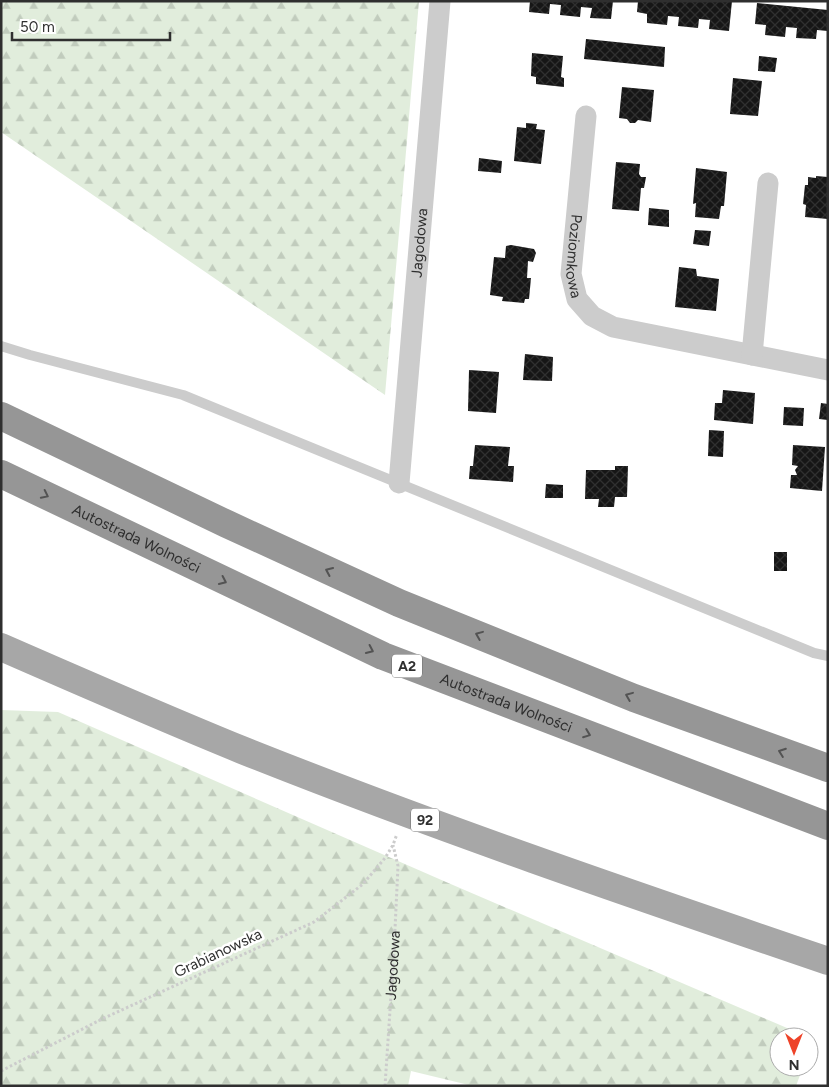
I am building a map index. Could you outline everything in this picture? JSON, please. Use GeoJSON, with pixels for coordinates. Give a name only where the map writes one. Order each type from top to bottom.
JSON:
{"type":"FeatureCollection","features":[{"type":"Feature","properties":{"kind":"highway"},"geometry":{"type":"LineString","coordinates":[[1,416],[227,524],[400,603],[634,698],[828,768]]}},
{"type":"Feature","properties":{"kind":"highway","name":"Autostrada Wolności"},"geometry":{"type":"LineString","coordinates":[[1,474],[383,656],[828,826]]}},
{"type":"Feature","properties":{"kind":"main road","name":"92"},"geometry":{"type":"LineString","coordinates":[[1,647],[243,750],[405,812],[606,886],[828,961]]}},
{"type":"Feature","properties":{"kind":"street","name":"Jagodowa"},"geometry":{"type":"LineString","coordinates":[[399,483],[440,1]]}},
{"type":"Feature","properties":{"kind":"street","name":"Poziomkowa"},"geometry":{"type":"LineString","coordinates":[[586,116],[571,274],[577,299],[592,316],[613,328],[828,370]]}},
{"type":"Feature","properties":{"kind":"street"},"geometry":{"type":"LineString","coordinates":[[752,355],[768,183]]}},
{"type":"Feature","properties":{"kind":"lane"},"geometry":{"type":"LineString","coordinates":[[1,346],[183,395],[814,653],[828,656]]}},
{"type":"Feature","properties":{"kind":"path","name":"Grabianowska"},"geometry":{"type":"LineString","coordinates":[[1,1071],[102,1019],[314,922],[363,884],[385,858],[393,845],[405,812]]}},
{"type":"Feature","properties":{"kind":"path","name":"Jagodowa"},"geometry":{"type":"LineString","coordinates":[[385,1086],[398,866],[393,845]]}},
{"type":"Feature","properties":{"kind":"green space"},"geometry":{"type":"Polygon","coordinates":[[[1,1],[419,1],[385,395],[1,132],[1,1]]]}},
{"type":"Feature","properties":{"kind":"green space"},"geometry":{"type":"Polygon","coordinates":[[[1,710],[58,712],[446,882],[785,1027],[769,1027],[769,1077],[799,1077],[796,1086],[473,1086],[411,1071],[408,1086],[1,1086],[1,710]]]}},
{"type":"Feature","properties":{"kind":"building"},"geometry":{"type":"Polygon","coordinates":[[[530,1],[613,1],[611,19],[590,18],[592,8],[581,7],[580,17],[560,15],[561,5],[550,4],[549,14],[529,12],[530,1]]]}},
{"type":"Feature","properties":{"kind":"building"},"geometry":{"type":"Polygon","coordinates":[[[638,1],[732,1],[729,31],[709,29],[710,20],[699,19],[698,28],[678,26],[679,17],[668,16],[667,25],[647,23],[647,14],[637,12],[638,1]]]}},
{"type":"Feature","properties":{"kind":"building"},"geometry":{"type":"Polygon","coordinates":[[[757,3],[828,10],[828,31],[817,30],[816,39],[796,38],[797,28],[786,27],[785,37],[765,35],[766,25],[755,24],[757,3]]]}},
{"type":"Feature","properties":{"kind":"building"},"geometry":{"type":"Polygon","coordinates":[[[586,39],[665,47],[664,67],[584,59],[586,39]]]}},
{"type":"Feature","properties":{"kind":"building"},"geometry":{"type":"Polygon","coordinates":[[[532,53],[563,56],[561,77],[564,78],[564,87],[536,84],[536,77],[531,76],[532,53]]]}},
{"type":"Feature","properties":{"kind":"building"},"geometry":{"type":"Polygon","coordinates":[[[759,56],[777,58],[775,72],[758,71],[759,56]]]}},
{"type":"Feature","properties":{"kind":"building"},"geometry":{"type":"Polygon","coordinates":[[[733,78],[762,81],[758,116],[730,114],[733,78]]]}},
{"type":"Feature","properties":{"kind":"building"},"geometry":{"type":"Polygon","coordinates":[[[622,87],[654,90],[651,122],[638,120],[635,123],[630,123],[627,119],[619,118],[622,87]]]}},
{"type":"Feature","properties":{"kind":"building"},"geometry":{"type":"Polygon","coordinates":[[[526,123],[537,124],[536,129],[545,130],[541,164],[514,161],[517,127],[526,128],[526,123]]]}},
{"type":"Feature","properties":{"kind":"building"},"geometry":{"type":"Polygon","coordinates":[[[479,158],[502,161],[501,173],[478,171],[479,158]]]}},
{"type":"Feature","properties":{"kind":"building"},"geometry":{"type":"Polygon","coordinates":[[[616,162],[640,164],[639,174],[641,177],[646,177],[644,188],[641,188],[639,211],[612,209],[616,162]]]}},
{"type":"Feature","properties":{"kind":"building"},"geometry":{"type":"Polygon","coordinates":[[[696,168],[727,172],[724,206],[721,206],[719,219],[695,217],[696,203],[693,204],[696,168]]]}},
{"type":"Feature","properties":{"kind":"building"},"geometry":{"type":"Polygon","coordinates":[[[816,176],[828,177],[828,219],[805,217],[806,205],[803,204],[805,185],[808,185],[808,177],[816,178],[816,176]]]}},
{"type":"Feature","properties":{"kind":"building"},"geometry":{"type":"Polygon","coordinates":[[[649,208],[669,210],[669,227],[648,225],[649,208]]]}},
{"type":"Feature","properties":{"kind":"building"},"geometry":{"type":"Polygon","coordinates":[[[695,230],[711,231],[709,246],[693,244],[695,230]]]}},
{"type":"Feature","properties":{"kind":"building"},"geometry":{"type":"Polygon","coordinates":[[[511,245],[534,249],[536,253],[533,262],[528,261],[527,278],[531,278],[529,299],[525,299],[524,303],[502,301],[503,297],[490,295],[494,257],[505,258],[506,246],[511,245]]]}},
{"type":"Feature","properties":{"kind":"building"},"geometry":{"type":"Polygon","coordinates":[[[679,267],[696,269],[697,276],[719,279],[716,311],[675,307],[679,267]]]}},
{"type":"Feature","properties":{"kind":"building"},"geometry":{"type":"Polygon","coordinates":[[[525,354],[553,357],[552,381],[523,380],[525,354]]]}},
{"type":"Feature","properties":{"kind":"building"},"geometry":{"type":"Polygon","coordinates":[[[469,370],[499,372],[496,413],[468,411],[469,370]]]}},
{"type":"Feature","properties":{"kind":"building"},"geometry":{"type":"Polygon","coordinates":[[[723,390],[755,393],[753,424],[714,420],[715,403],[722,403],[723,390]]]}},
{"type":"Feature","properties":{"kind":"building"},"geometry":{"type":"Polygon","coordinates":[[[821,403],[828,404],[828,420],[819,419],[821,403]]]}},
{"type":"Feature","properties":{"kind":"building"},"geometry":{"type":"Polygon","coordinates":[[[784,407],[804,408],[803,426],[783,425],[784,407]]]}},
{"type":"Feature","properties":{"kind":"building"},"geometry":{"type":"Polygon","coordinates":[[[709,430],[724,431],[723,457],[708,456],[709,430]]]}},
{"type":"Feature","properties":{"kind":"building"},"geometry":{"type":"Polygon","coordinates":[[[475,445],[510,447],[508,466],[514,466],[513,482],[469,479],[470,466],[473,466],[475,445]]]}},
{"type":"Feature","properties":{"kind":"building"},"geometry":{"type":"Polygon","coordinates":[[[793,445],[825,447],[822,491],[790,488],[791,475],[797,475],[795,470],[798,466],[792,465],[793,445]]]}},
{"type":"Feature","properties":{"kind":"building"},"geometry":{"type":"Polygon","coordinates":[[[615,466],[628,466],[627,497],[615,497],[614,507],[598,507],[599,499],[585,499],[586,470],[615,470],[615,466]]]}},
{"type":"Feature","properties":{"kind":"building"},"geometry":{"type":"Polygon","coordinates":[[[546,484],[563,485],[563,498],[545,498],[546,484]]]}},
{"type":"Feature","properties":{"kind":"building"},"geometry":{"type":"Polygon","coordinates":[[[774,552],[787,552],[787,571],[774,571],[774,552]]]}}]}
